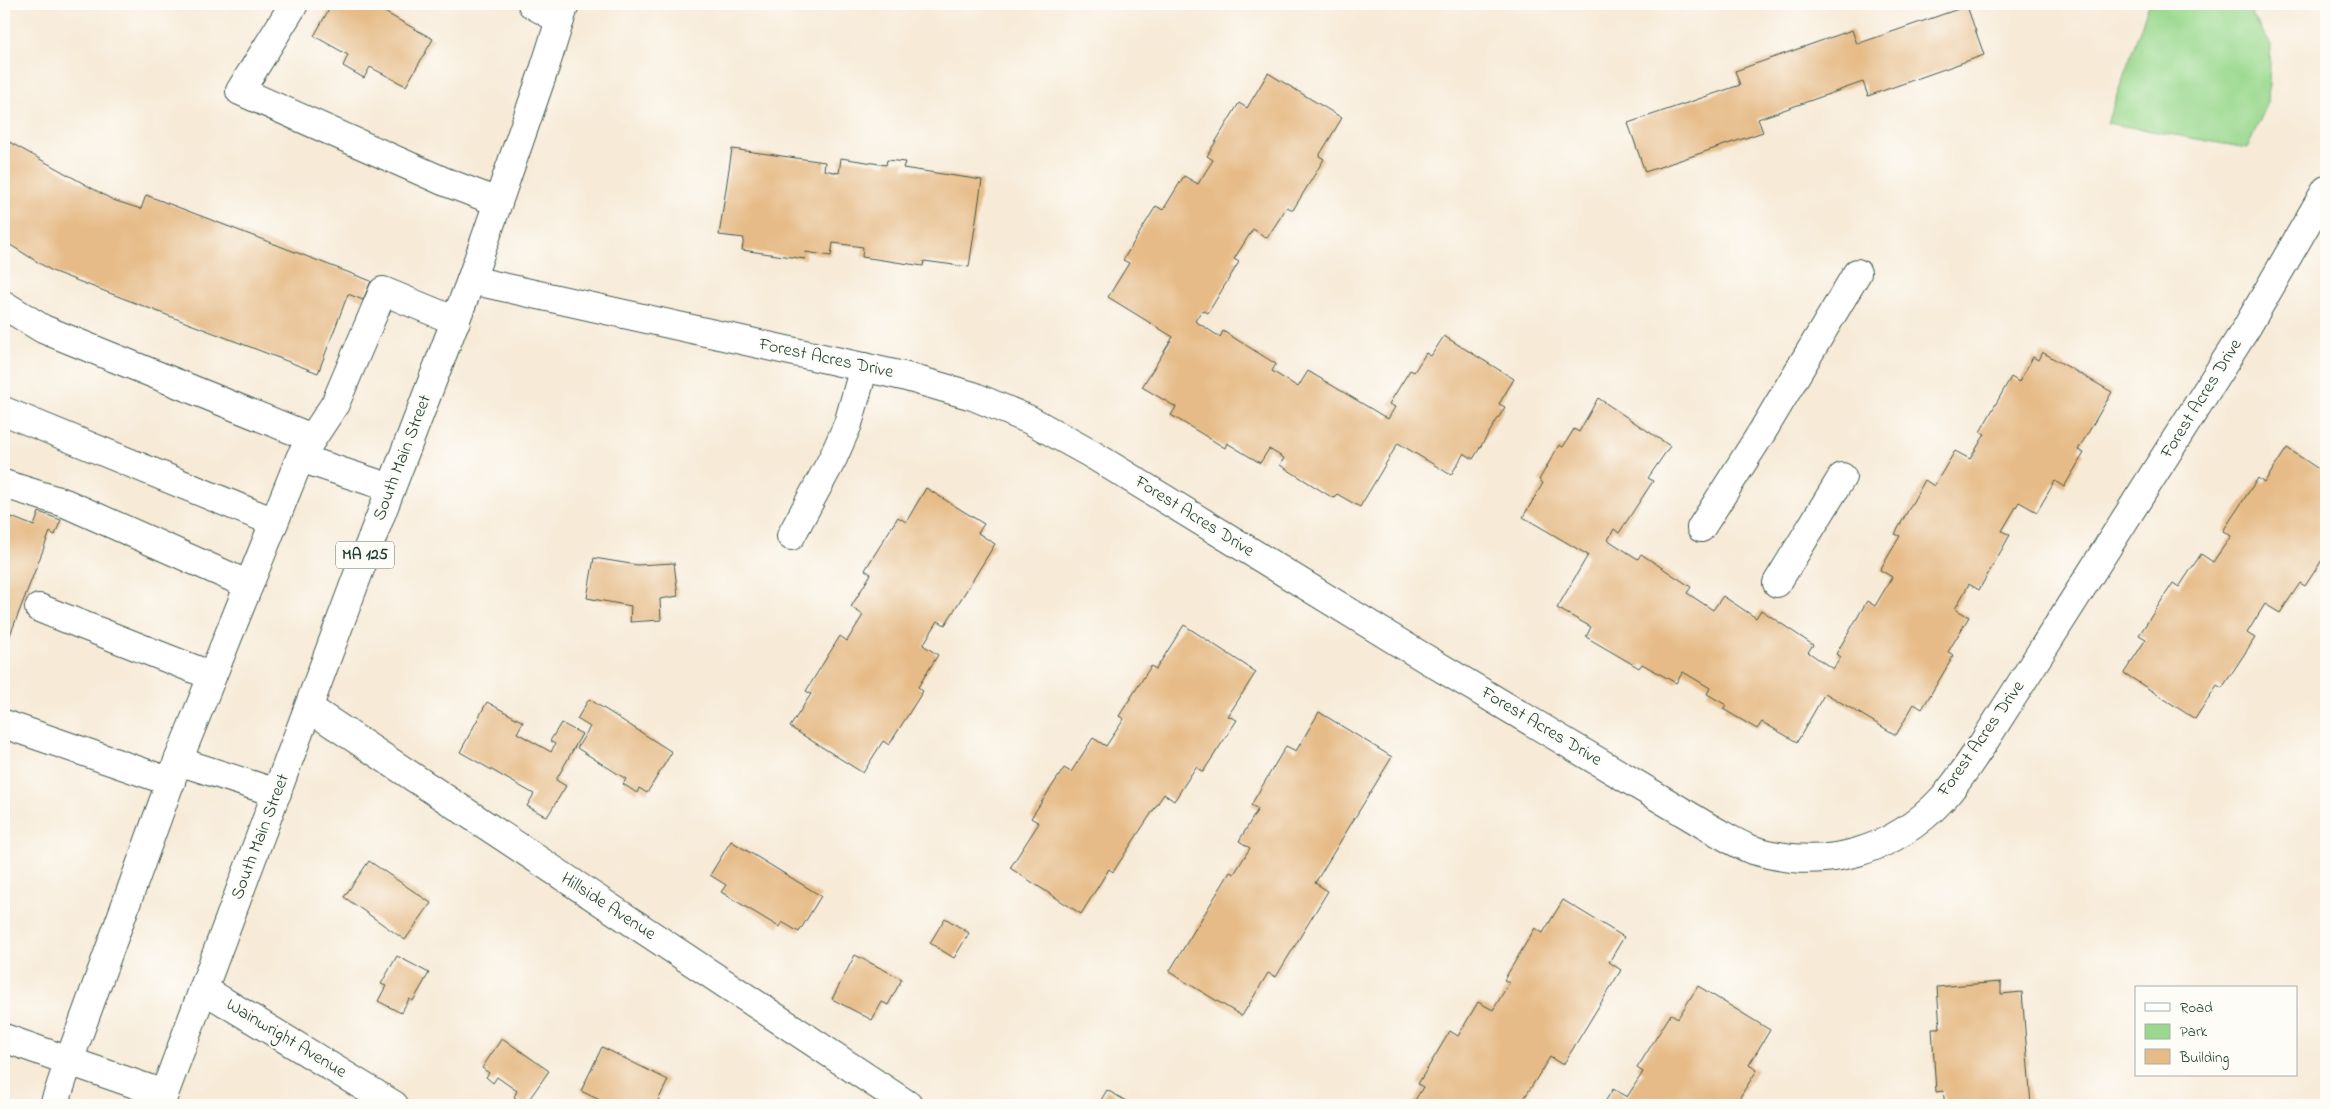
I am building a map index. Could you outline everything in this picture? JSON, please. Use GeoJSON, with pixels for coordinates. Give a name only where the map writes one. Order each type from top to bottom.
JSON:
{"type":"FeatureCollection","features":[{"type":"Feature","properties":{"kind":"street"},"geometry":{"type":"LineString","coordinates":[[294,4],[240,91],[443,181],[498,202]]}},
{"type":"Feature","properties":{"kind":"street"},"geometry":{"type":"LineString","coordinates":[[532,4],[562,12]]}},
{"type":"Feature","properties":{"kind":"street","name":"South Main Street"},"geometry":{"type":"LineString","coordinates":[[162,1100],[391,488],[456,322],[562,12]]}},
{"type":"Feature","properties":{"kind":"street","name":"Forest Acres Drive"},"geometry":{"type":"LineString","coordinates":[[471,280],[903,376],[973,396],[1030,420],[1093,455],[1403,645],[1708,827],[1752,850],[1790,858],[1822,859],[1860,852],[1892,840],[1944,797],[1982,745],[2247,327],[2326,190]]}},
{"type":"Feature","properties":{"kind":"street"},"geometry":{"type":"LineString","coordinates":[[1701,528],[1762,432],[1857,273]]}},
{"type":"Feature","properties":{"kind":"street"},"geometry":{"type":"LineString","coordinates":[[54,1105],[175,772],[274,522],[306,448],[335,404],[383,291],[456,322]]}},
{"type":"Feature","properties":{"kind":"street"},"geometry":{"type":"LineString","coordinates":[[4,305],[43,329],[391,488]]}},
{"type":"Feature","properties":{"kind":"street"},"geometry":{"type":"LineString","coordinates":[[791,536],[833,458],[844,432],[864,367]]}},
{"type":"Feature","properties":{"kind":"street"},"geometry":{"type":"LineString","coordinates":[[4,411],[274,522]]}},
{"type":"Feature","properties":{"kind":"street"},"geometry":{"type":"LineString","coordinates":[[1777,583],[1842,477]]}},
{"type":"Feature","properties":{"kind":"street"},"geometry":{"type":"LineString","coordinates":[[4,484],[65,502],[249,585]]}},
{"type":"Feature","properties":{"kind":"street"},"geometry":{"type":"LineString","coordinates":[[39,608],[212,676]]}},
{"type":"Feature","properties":{"kind":"street","name":"Hillside Avenue"},"geometry":{"type":"LineString","coordinates":[[309,708],[908,1105]]}},
{"type":"Feature","properties":{"kind":"street"},"geometry":{"type":"LineString","coordinates":[[4,724],[175,772],[278,793]]}},
{"type":"Feature","properties":{"kind":"street","name":"Wainwright Avenue"},"geometry":{"type":"LineString","coordinates":[[203,989],[394,1105]]}},
{"type":"Feature","properties":{"kind":"street"},"geometry":{"type":"LineString","coordinates":[[4,1038],[69,1061],[162,1100]]}},
{"type":"Feature","properties":{"kind":"green space"},"geometry":{"type":"Polygon","coordinates":[[[2149,4],[2243,4],[2250,11],[2271,45],[2268,103],[2247,148],[2107,123],[2149,4]]]}},
{"type":"Feature","properties":{"kind":"building"},"geometry":{"type":"Polygon","coordinates":[[[332,4],[370,4],[433,39],[406,86],[370,67],[364,78],[343,66],[348,55],[314,36],[332,4]]]}},
{"type":"Feature","properties":{"kind":"building"},"geometry":{"type":"Polygon","coordinates":[[[1967,6],[1984,55],[1868,96],[1863,82],[1758,119],[1763,132],[1645,172],[1628,123],[1740,85],[1735,71],[1852,30],[1857,44],[1967,6]]]}},
{"type":"Feature","properties":{"kind":"building"},"geometry":{"type":"Polygon","coordinates":[[[1268,73],[1342,118],[1319,156],[1324,159],[1293,210],[1287,207],[1267,238],[1253,229],[1234,259],[1239,262],[1208,313],[1202,310],[1195,321],[1220,337],[1223,331],[1276,364],[1272,371],[1298,387],[1308,371],[1388,419],[1395,407],[1389,404],[1410,370],[1414,372],[1426,353],[1431,356],[1444,336],[1514,379],[1499,404],[1505,407],[1473,459],[1464,453],[1451,475],[1398,443],[1360,507],[1337,494],[1333,498],[1280,465],[1284,458],[1269,449],[1260,463],[1227,443],[1225,448],[1171,415],[1176,407],[1142,387],[1173,337],[1108,297],[1129,263],[1123,260],[1156,206],[1163,210],[1184,176],[1198,184],[1213,160],[1207,156],[1239,103],[1247,108],[1268,73]]]}},
{"type":"Feature","properties":{"kind":"building"},"geometry":{"type":"Polygon","coordinates":[[[4,139],[113,200],[141,209],[146,195],[371,281],[363,300],[348,294],[318,373],[52,271],[4,241],[4,139]]]}},
{"type":"Feature","properties":{"kind":"building"},"geometry":{"type":"Polygon","coordinates":[[[732,149],[825,162],[824,170],[839,173],[841,158],[886,165],[887,160],[905,162],[903,168],[982,180],[969,267],[924,261],[923,266],[862,257],[863,247],[833,243],[831,256],[806,252],[805,259],[742,250],[744,238],[719,235],[732,149]]]}},
{"type":"Feature","properties":{"kind":"building"},"geometry":{"type":"Polygon","coordinates":[[[2042,352],[2112,392],[2078,450],[2084,453],[2064,487],[2055,481],[2037,512],[2019,502],[2002,531],[2010,535],[1979,590],[1969,584],[1955,609],[1969,617],[1948,652],[1954,655],[1922,709],[1914,704],[1896,735],[1825,693],[1797,742],[1762,722],[1757,729],[1723,709],[1726,705],[1707,694],[1710,688],[1683,672],[1676,683],[1642,664],[1639,668],[1586,637],[1591,627],[1557,608],[1588,555],[1523,517],[1543,483],[1539,480],[1559,445],[1563,447],[1574,429],[1579,432],[1598,398],[1670,446],[1648,478],[1653,481],[1619,533],[1614,529],[1608,540],[1638,559],[1641,554],[1691,587],[1687,593],[1713,610],[1723,596],[1756,618],[1761,610],[1813,645],[1808,652],[1833,669],[1841,657],[1836,654],[1867,601],[1875,606],[1892,577],[1880,570],[1900,536],[1895,534],[1925,480],[1934,486],[1955,451],[1970,459],[1985,434],[1980,432],[2011,377],[2019,382],[2033,357],[2038,360],[2042,352]]]}},
{"type":"Feature","properties":{"kind":"building"},"geometry":{"type":"Polygon","coordinates":[[[2287,448],[2326,474],[2326,554],[2305,586],[2300,583],[2280,613],[2265,604],[2247,633],[2255,638],[2222,688],[2217,685],[2195,719],[2124,673],[2146,639],[2139,635],[2173,583],[2179,587],[2201,554],[2213,562],[2231,536],[2223,531],[2258,478],[2264,483],[2287,448]]]}},
{"type":"Feature","properties":{"kind":"building"},"geometry":{"type":"Polygon","coordinates":[[[926,488],[984,524],[978,533],[995,544],[945,625],[938,621],[923,645],[938,655],[918,687],[923,691],[889,745],[883,741],[863,773],[790,727],[811,694],[806,691],[840,636],[847,641],[863,615],[851,607],[871,574],[865,570],[898,517],[906,522],[926,488]]]}},
{"type":"Feature","properties":{"kind":"building"},"geometry":{"type":"Polygon","coordinates":[[[39,512],[61,520],[55,535],[50,532],[7,643],[4,641],[4,514],[34,526],[39,512]]]}},
{"type":"Feature","properties":{"kind":"building"},"geometry":{"type":"Polygon","coordinates":[[[594,558],[637,565],[674,563],[678,596],[660,599],[661,620],[630,622],[631,606],[587,598],[594,558]]]}},
{"type":"Feature","properties":{"kind":"building"},"geometry":{"type":"Polygon","coordinates":[[[1184,625],[1256,672],[1228,716],[1237,720],[1203,772],[1196,767],[1174,801],[1164,794],[1113,872],[1109,869],[1081,914],[1010,868],[1039,823],[1031,818],[1064,768],[1071,772],[1093,738],[1106,746],[1124,719],[1119,716],[1151,666],[1156,669],[1184,625]]]}},
{"type":"Feature","properties":{"kind":"building"},"geometry":{"type":"Polygon","coordinates":[[[589,699],[672,752],[647,793],[639,788],[637,793],[623,784],[626,779],[577,748],[590,727],[577,719],[589,699]]]}},
{"type":"Feature","properties":{"kind":"building"},"geometry":{"type":"Polygon","coordinates":[[[487,702],[523,722],[517,733],[551,752],[555,744],[550,741],[561,723],[582,734],[556,780],[566,786],[547,817],[527,806],[534,794],[460,752],[487,702]]]}},
{"type":"Feature","properties":{"kind":"building"},"geometry":{"type":"Polygon","coordinates":[[[1319,712],[1392,757],[1315,883],[1328,891],[1276,977],[1268,973],[1242,1016],[1169,972],[1230,872],[1234,874],[1250,848],[1239,841],[1258,809],[1251,805],[1286,746],[1296,751],[1319,712]]]}},
{"type":"Feature","properties":{"kind":"building"},"geometry":{"type":"Polygon","coordinates":[[[731,841],[821,896],[799,932],[782,922],[779,927],[721,892],[726,885],[710,875],[731,841]]]}},
{"type":"Feature","properties":{"kind":"building"},"geometry":{"type":"Polygon","coordinates":[[[369,861],[431,903],[405,940],[344,897],[369,861]]]}},
{"type":"Feature","properties":{"kind":"building"},"geometry":{"type":"Polygon","coordinates":[[[1563,900],[1624,937],[1609,962],[1621,970],[1563,1065],[1550,1057],[1520,1105],[1412,1105],[1423,1087],[1418,1084],[1450,1031],[1458,1036],[1478,1002],[1493,1010],[1509,983],[1504,980],[1535,928],[1543,933],[1563,900]]]}},
{"type":"Feature","properties":{"kind":"building"},"geometry":{"type":"Polygon","coordinates":[[[945,918],[969,933],[954,958],[930,943],[945,918]]]}},
{"type":"Feature","properties":{"kind":"building"},"geometry":{"type":"Polygon","coordinates":[[[855,955],[902,979],[888,1005],[882,1002],[872,1020],[832,999],[855,955]]]}},
{"type":"Feature","properties":{"kind":"building"},"geometry":{"type":"Polygon","coordinates":[[[397,956],[429,973],[413,1001],[409,999],[401,1013],[378,1001],[386,986],[381,984],[397,956]]]}},
{"type":"Feature","properties":{"kind":"building"},"geometry":{"type":"Polygon","coordinates":[[[2001,982],[2001,994],[2022,992],[2031,1105],[1945,1105],[1943,1091],[1936,1092],[1932,1028],[1940,1028],[1937,987],[2001,982]]]}},
{"type":"Feature","properties":{"kind":"building"},"geometry":{"type":"Polygon","coordinates":[[[1698,986],[1770,1030],[1749,1065],[1757,1070],[1735,1105],[1603,1105],[1613,1089],[1627,1097],[1643,1072],[1637,1068],[1671,1014],[1678,1018],[1698,986]]]}},
{"type":"Feature","properties":{"kind":"building"},"geometry":{"type":"Polygon","coordinates":[[[502,1038],[549,1071],[525,1105],[514,1097],[517,1091],[497,1077],[493,1083],[486,1077],[489,1073],[482,1068],[502,1038]]]}},
{"type":"Feature","properties":{"kind":"building"},"geometry":{"type":"Polygon","coordinates":[[[602,1047],[668,1080],[656,1105],[610,1105],[581,1091],[602,1047]]]}},
{"type":"Feature","properties":{"kind":"building"},"geometry":{"type":"Polygon","coordinates":[[[1107,1090],[1133,1105],[1098,1105],[1107,1090]]]}}]}
